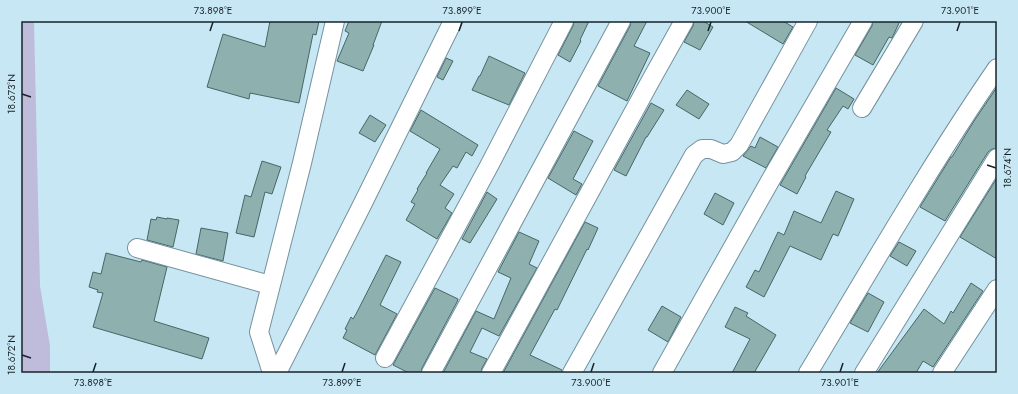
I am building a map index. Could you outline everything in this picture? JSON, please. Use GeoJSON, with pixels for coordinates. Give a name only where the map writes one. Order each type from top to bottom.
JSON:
{"type":"FeatureCollection","features":[{"type":"Feature","properties":{"kind":"street"},"geometry":{"type":"LineString","coordinates":[[272,373],[259,332],[302,163],[335,21]]}},
{"type":"Feature","properties":{"kind":"street"},"geometry":{"type":"LineString","coordinates":[[277,373],[453,21]]}},
{"type":"Feature","properties":{"kind":"street"},"geometry":{"type":"LineString","coordinates":[[385,358],[489,166],[564,21]]}},
{"type":"Feature","properties":{"kind":"street"},"geometry":{"type":"LineString","coordinates":[[431,373],[621,21]]}},
{"type":"Feature","properties":{"kind":"street"},"geometry":{"type":"LineString","coordinates":[[491,373],[684,21]]}},
{"type":"Feature","properties":{"kind":"street"},"geometry":{"type":"LineString","coordinates":[[572,373],[694,155],[702,149],[711,149],[723,154],[732,152],[739,145],[808,21]]}},
{"type":"Feature","properties":{"kind":"street"},"geometry":{"type":"LineString","coordinates":[[662,373],[774,174],[863,21]]}},
{"type":"Feature","properties":{"kind":"street"},"geometry":{"type":"LineString","coordinates":[[862,108],[914,21]]}},
{"type":"Feature","properties":{"kind":"street"},"geometry":{"type":"LineString","coordinates":[[808,373],[900,217],[948,141],[997,68]]}},
{"type":"Feature","properties":{"kind":"street"},"geometry":{"type":"LineString","coordinates":[[864,373],[997,158]]}},
{"type":"Feature","properties":{"kind":"street"},"geometry":{"type":"LineString","coordinates":[[137,248],[270,285]]}},
{"type":"Feature","properties":{"kind":"street"},"geometry":{"type":"LineString","coordinates":[[942,373],[997,289]]}},
{"type":"Feature","properties":{"kind":"shaded area"},"geometry":{"type":"Polygon","coordinates":[[[21,21],[34,21],[40,286],[50,346],[50,373],[21,373],[21,21]]]}},
{"type":"Feature","properties":{"kind":"building"},"geometry":{"type":"Polygon","coordinates":[[[270,21],[319,21],[316,35],[313,34],[299,103],[250,93],[249,99],[207,87],[223,34],[265,47],[270,21]]]}},
{"type":"Feature","properties":{"kind":"building"},"geometry":{"type":"Polygon","coordinates":[[[349,21],[382,21],[363,71],[337,61],[349,33],[345,31],[349,21]]]}},
{"type":"Feature","properties":{"kind":"building"},"geometry":{"type":"Polygon","coordinates":[[[574,21],[589,21],[570,62],[558,55],[573,26],[574,21]]]}},
{"type":"Feature","properties":{"kind":"building"},"geometry":{"type":"Polygon","coordinates":[[[631,21],[647,21],[634,46],[650,53],[627,101],[598,86],[630,26],[631,21]]]}},
{"type":"Feature","properties":{"kind":"building"},"geometry":{"type":"Polygon","coordinates":[[[694,21],[703,21],[713,27],[700,50],[684,42],[693,26],[694,21]]]}},
{"type":"Feature","properties":{"kind":"building"},"geometry":{"type":"Polygon","coordinates":[[[745,21],[783,21],[793,27],[783,44],[745,21]]]}},
{"type":"Feature","properties":{"kind":"building"},"geometry":{"type":"Polygon","coordinates":[[[873,21],[900,21],[892,38],[889,37],[873,65],[855,55],[872,26],[873,21]]]}},
{"type":"Feature","properties":{"kind":"building"},"geometry":{"type":"Polygon","coordinates":[[[489,56],[525,73],[509,105],[472,90],[489,56]]]}},
{"type":"Feature","properties":{"kind":"building"},"geometry":{"type":"Polygon","coordinates":[[[446,58],[453,61],[443,80],[437,77],[446,58]]]}},
{"type":"Feature","properties":{"kind":"building"},"geometry":{"type":"Polygon","coordinates":[[[997,87],[997,148],[988,152],[945,221],[920,207],[997,87]]]}},
{"type":"Feature","properties":{"kind":"building"},"geometry":{"type":"Polygon","coordinates":[[[836,88],[854,99],[848,109],[843,106],[827,130],[831,132],[805,176],[806,177],[797,194],[780,185],[836,88]]]}},
{"type":"Feature","properties":{"kind":"building"},"geometry":{"type":"Polygon","coordinates":[[[687,90],[709,104],[699,119],[676,105],[687,90]]]}},
{"type":"Feature","properties":{"kind":"building"},"geometry":{"type":"Polygon","coordinates":[[[651,103],[664,110],[646,137],[626,176],[614,170],[651,103]]]}},
{"type":"Feature","properties":{"kind":"building"},"geometry":{"type":"Polygon","coordinates":[[[421,110],[478,145],[472,156],[466,152],[457,168],[453,166],[440,185],[454,194],[445,208],[452,213],[437,239],[406,220],[415,204],[411,202],[418,190],[417,189],[440,149],[410,131],[421,110]]]}},
{"type":"Feature","properties":{"kind":"building"},"geometry":{"type":"Polygon","coordinates":[[[370,115],[386,125],[375,142],[359,133],[370,115]]]}},
{"type":"Feature","properties":{"kind":"building"},"geometry":{"type":"Polygon","coordinates":[[[574,131],[593,141],[573,179],[582,184],[576,195],[548,178],[574,131]]]}},
{"type":"Feature","properties":{"kind":"building"},"geometry":{"type":"Polygon","coordinates":[[[760,137],[778,147],[766,168],[743,156],[751,146],[755,148],[760,137]]]}},
{"type":"Feature","properties":{"kind":"building"},"geometry":{"type":"Polygon","coordinates":[[[262,161],[281,167],[272,194],[265,192],[254,237],[236,233],[245,195],[251,197],[262,161]]]}},
{"type":"Feature","properties":{"kind":"building"},"geometry":{"type":"Polygon","coordinates":[[[997,178],[997,259],[960,237],[997,178]]]}},
{"type":"Feature","properties":{"kind":"building"},"geometry":{"type":"Polygon","coordinates":[[[836,191],[854,199],[838,236],[833,234],[821,260],[790,246],[764,297],[746,287],[755,270],[759,272],[778,232],[784,235],[794,211],[821,223],[836,191]]]}},
{"type":"Feature","properties":{"kind":"building"},"geometry":{"type":"Polygon","coordinates":[[[487,192],[497,199],[470,243],[462,239],[487,192]]]}},
{"type":"Feature","properties":{"kind":"building"},"geometry":{"type":"Polygon","coordinates":[[[715,193],[734,203],[723,225],[704,214],[715,193]]]}},
{"type":"Feature","properties":{"kind":"building"},"geometry":{"type":"Polygon","coordinates":[[[157,217],[179,220],[173,247],[147,240],[151,219],[156,220],[157,217]]]}},
{"type":"Feature","properties":{"kind":"building"},"geometry":{"type":"Polygon","coordinates":[[[585,222],[598,228],[557,310],[555,309],[530,355],[562,370],[562,373],[503,373],[585,222]]]}},
{"type":"Feature","properties":{"kind":"building"},"geometry":{"type":"Polygon","coordinates":[[[201,228],[228,233],[223,261],[196,254],[201,228]]]}},
{"type":"Feature","properties":{"kind":"building"},"geometry":{"type":"Polygon","coordinates":[[[519,232],[539,241],[529,264],[537,268],[499,336],[482,328],[470,352],[487,359],[481,373],[443,373],[476,311],[494,319],[511,278],[498,272],[519,232]]]}},
{"type":"Feature","properties":{"kind":"building"},"geometry":{"type":"Polygon","coordinates":[[[899,242],[916,251],[907,266],[890,256],[899,242]]]}},
{"type":"Feature","properties":{"kind":"building"},"geometry":{"type":"Polygon","coordinates":[[[106,253],[141,262],[142,260],[167,267],[154,321],[209,338],[202,359],[93,327],[103,293],[97,292],[98,290],[89,287],[93,272],[101,274],[106,253]]]}},
{"type":"Feature","properties":{"kind":"building"},"geometry":{"type":"Polygon","coordinates":[[[386,255],[401,262],[380,305],[397,314],[375,355],[343,338],[347,330],[345,329],[351,317],[353,319],[356,314],[386,255]]]}},
{"type":"Feature","properties":{"kind":"building"},"geometry":{"type":"Polygon","coordinates":[[[971,283],[983,291],[933,367],[923,361],[916,373],[877,373],[924,309],[944,324],[951,311],[953,313],[971,283]]]}},
{"type":"Feature","properties":{"kind":"building"},"geometry":{"type":"Polygon","coordinates":[[[435,288],[458,299],[422,368],[421,373],[409,373],[393,365],[435,288]]]}},
{"type":"Feature","properties":{"kind":"building"},"geometry":{"type":"Polygon","coordinates":[[[868,293],[884,302],[868,332],[850,323],[868,293]]]}},
{"type":"Feature","properties":{"kind":"building"},"geometry":{"type":"Polygon","coordinates":[[[662,306],[681,317],[668,342],[648,330],[662,306]]]}},
{"type":"Feature","properties":{"kind":"building"},"geometry":{"type":"Polygon","coordinates":[[[735,307],[748,313],[746,316],[776,335],[754,373],[732,373],[750,339],[725,327],[735,307]]]}}]}
